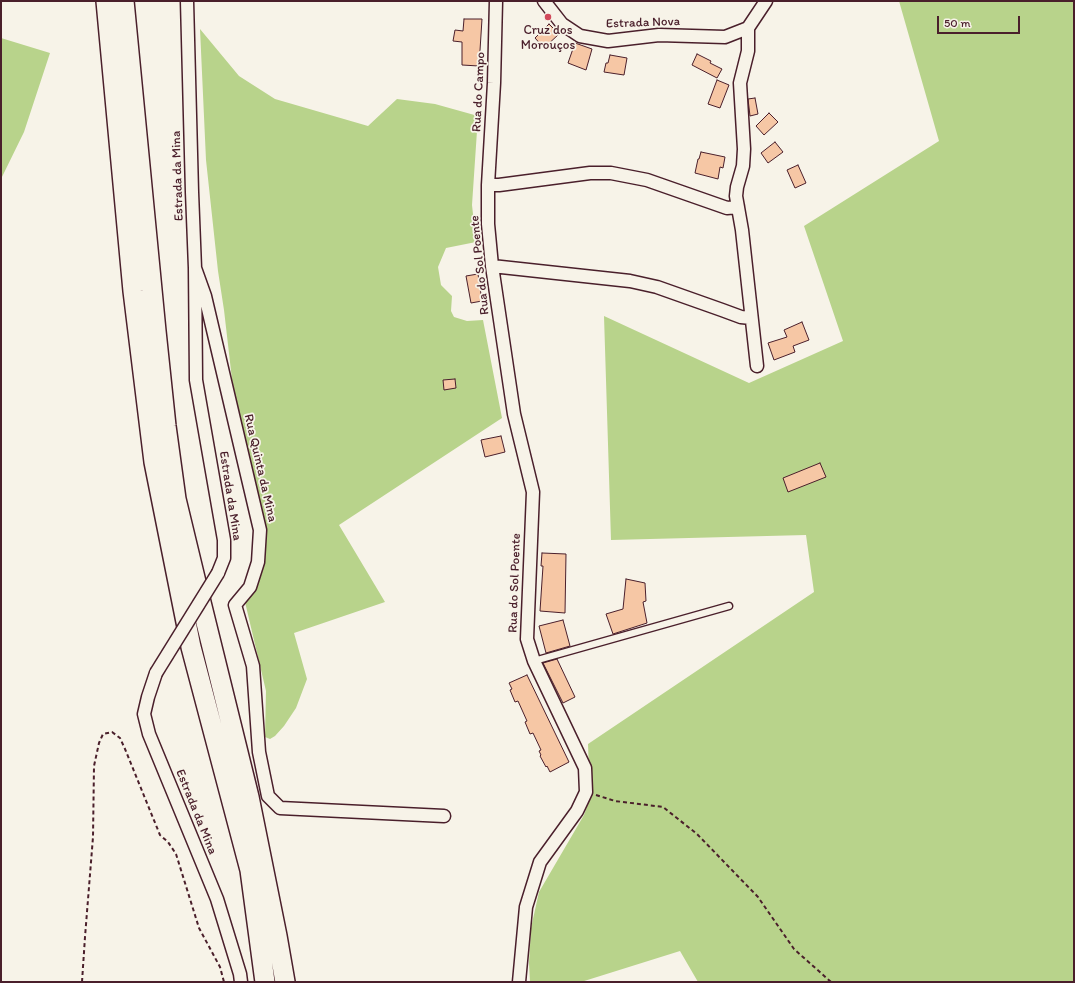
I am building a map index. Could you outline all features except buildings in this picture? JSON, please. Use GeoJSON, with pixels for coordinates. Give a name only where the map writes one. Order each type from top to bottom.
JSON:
{"type":"FeatureCollection","features":[{"type":"Feature","properties":{"kind":"highway"},"geometry":{"type":"LineString","coordinates":[[106,1],[133,291],[154,462],[191,647],[250,870],[266,982]]}},
{"type":"Feature","properties":{"kind":"highway"},"geometry":{"type":"LineString","coordinates":[[124,1],[156,331],[166,426],[176,499],[250,797],[278,936],[285,982]]}},
{"type":"Feature","properties":{"kind":"street","name":"Estrada da Mina"},"geometry":{"type":"LineString","coordinates":[[187,1],[195,268],[196,380],[224,540],[224,558],[218,573],[156,673],[144,714],[149,734],[217,900],[240,974],[241,982]]}},
{"type":"Feature","properties":{"kind":"street","name":"Rua do Campo"},"geometry":{"type":"LineString","coordinates":[[488,185],[494,83],[496,1]]}},
{"type":"Feature","properties":{"kind":"street","name":"Estrada Nova"},"geometry":{"type":"LineString","coordinates":[[544,1],[562,24],[580,36],[608,40],[659,35],[725,37],[748,28]]}},
{"type":"Feature","properties":{"kind":"street"},"geometry":{"type":"LineString","coordinates":[[757,366],[742,230],[736,196],[744,149],[740,83],[748,51],[748,28],[766,1]]}},
{"type":"Feature","properties":{"kind":"street"},"geometry":{"type":"LineString","coordinates":[[488,185],[499,185],[590,173],[611,173],[646,180],[727,208],[738,207]]}},
{"type":"Feature","properties":{"kind":"street","name":"Rua do Sol Poente"},"geometry":{"type":"LineString","coordinates":[[488,185],[488,224],[492,266],[514,414],[533,492],[526,631],[527,639],[534,661],[585,768],[586,792],[577,811],[540,862],[526,907],[519,982]]}},
{"type":"Feature","properties":{"kind":"street"},"geometry":{"type":"LineString","coordinates":[[492,266],[630,281],[657,287],[741,317],[751,318]]}},
{"type":"Feature","properties":{"kind":"street","name":"Rua Quinta da Mina"},"geometry":{"type":"LineString","coordinates":[[195,268],[205,296],[260,530],[258,562],[250,587],[235,605],[253,666],[259,752],[268,796],[280,808],[444,816]]}},
{"type":"Feature","properties":{"kind":"lane"},"geometry":{"type":"LineString","coordinates":[[534,661],[729,606]]}},
{"type":"Feature","properties":{"kind":"path"},"geometry":{"type":"LineString","coordinates":[[82,982],[93,837],[94,766],[99,744],[104,734],[112,732],[120,738],[160,835],[168,842],[176,854],[199,928],[220,967],[224,982]]}},
{"type":"Feature","properties":{"kind":"path"},"geometry":{"type":"LineString","coordinates":[[586,792],[615,801],[663,807],[697,834],[758,897],[794,949],[831,982]]}},
{"type":"Feature","properties":{"kind":"green space"},"geometry":{"type":"Polygon","coordinates":[[[899,1],[1074,1],[1074,982],[698,982],[680,951],[581,982],[530,982],[529,963],[531,928],[539,892],[584,815],[590,798],[588,744],[814,592],[806,535],[611,540],[604,316],[749,383],[843,341],[804,226],[939,141],[899,1]]]}},
{"type":"Feature","properties":{"kind":"green space"},"geometry":{"type":"Polygon","coordinates":[[[200,29],[239,76],[275,99],[368,126],[397,99],[435,104],[478,116],[472,205],[476,242],[446,248],[438,267],[441,285],[452,296],[451,311],[454,317],[467,321],[483,320],[502,418],[339,525],[385,602],[294,633],[307,679],[296,708],[284,726],[275,736],[270,739],[265,737],[266,691],[245,602],[263,564],[236,414],[218,271],[206,160],[200,29]]]}},
{"type":"Feature","properties":{"kind":"green space"},"geometry":{"type":"Polygon","coordinates":[[[1,38],[50,53],[24,132],[1,179],[1,38]]]}},
{"type":"Feature","properties":{"kind":"place","name":"Cruz dos Morouços"},"geometry":{"type":"Point","coordinates":[548,17]}}]}
